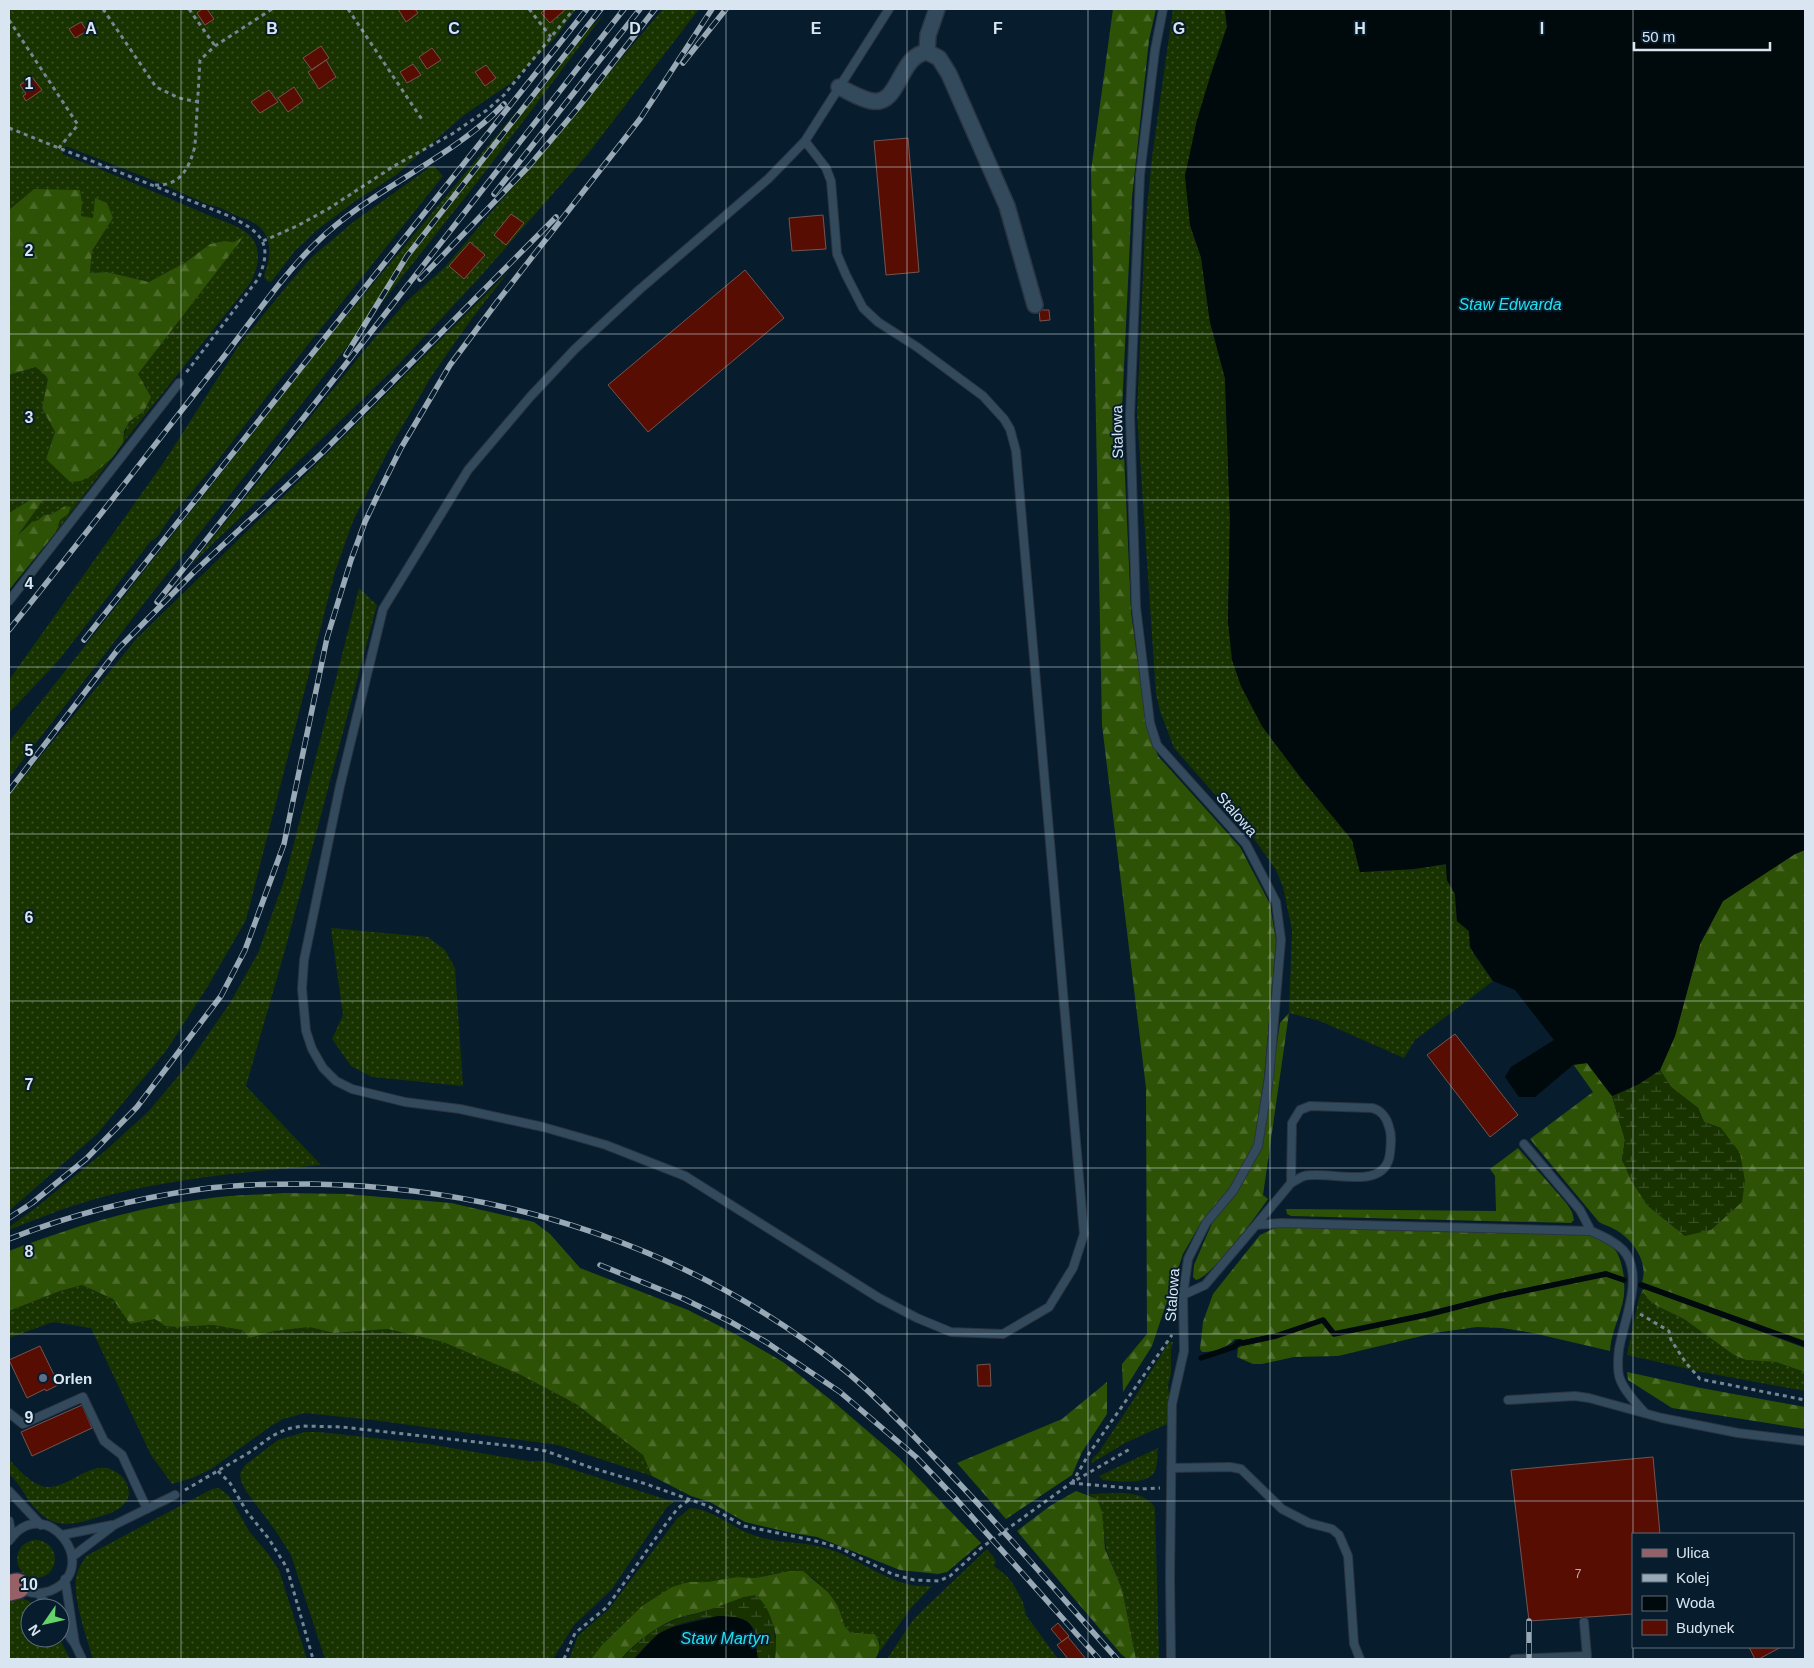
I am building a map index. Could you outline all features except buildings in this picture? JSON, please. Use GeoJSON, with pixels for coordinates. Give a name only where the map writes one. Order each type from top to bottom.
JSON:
{"type":"FeatureCollection","features":[{"type":"Feature","properties":{"kind":"street"},"geometry":{"type":"LineString","coordinates":[[927,52],[928,35],[937,9]]}},
{"type":"Feature","properties":{"kind":"street"},"geometry":{"type":"LineString","coordinates":[[839,87],[871,101],[883,100],[892,92],[909,62],[918,54],[927,52],[939,58],[944,64],[1006,206],[1035,306]]}},
{"type":"Feature","properties":{"kind":"lane"},"geometry":{"type":"LineString","coordinates":[[805,141],[826,168],[831,181],[838,254],[846,275],[864,308],[878,322],[917,347],[983,396],[1010,429],[1016,452],[1084,1234],[1073,1268],[1049,1307],[1003,1334],[951,1332],[917,1318],[879,1298],[685,1176],[606,1145],[543,1127],[460,1109],[405,1102],[352,1089],[336,1081],[323,1068],[312,1050],[306,1031],[302,989],[304,960],[340,786],[383,609],[468,470],[575,349],[639,290],[768,179],[805,141],[889,9]]}},
{"type":"Feature","properties":{"kind":"lane","name":"Stalowa"},"geometry":{"type":"LineString","coordinates":[[1163,9],[1140,175],[1130,415],[1136,607],[1149,713],[1157,745],[1246,844],[1276,902],[1280,940],[1269,1078],[1258,1146],[1232,1191],[1206,1222],[1188,1259],[1183,1295],[1184,1351],[1172,1404],[1171,1659]]}},
{"type":"Feature","properties":{"kind":"lane"},"geometry":{"type":"LineString","coordinates":[[9,600],[179,383]]}},
{"type":"Feature","properties":{"kind":"lane"},"geometry":{"type":"LineString","coordinates":[[1183,1295],[1206,1285],[1291,1184],[1306,1176],[1368,1177],[1378,1174],[1387,1167],[1391,1150],[1391,1134],[1389,1124],[1384,1116],[1379,1110],[1372,1108],[1310,1106],[1300,1110],[1292,1123],[1291,1184]]}},
{"type":"Feature","properties":{"kind":"lane"},"geometry":{"type":"LineString","coordinates":[[1524,1144],[1580,1210],[1591,1231]]}},
{"type":"Feature","properties":{"kind":"lane"},"geometry":{"type":"LineString","coordinates":[[1256,1225],[1281,1223],[1591,1231],[1609,1239],[1623,1250],[1631,1262],[1634,1275],[1618,1358],[1619,1378],[1630,1396],[1645,1413]]}},
{"type":"Feature","properties":{"kind":"lane"},"geometry":{"type":"LineString","coordinates":[[1508,1400],[1575,1396],[1738,1433],[1805,1442]]}},
{"type":"Feature","properties":{"kind":"lane"},"geometry":{"type":"LineString","coordinates":[[9,1413],[23,1424],[83,1397],[104,1441],[122,1455],[147,1509]]}},
{"type":"Feature","properties":{"kind":"lane"},"geometry":{"type":"LineString","coordinates":[[1172,1468],[1230,1467],[1241,1469],[1282,1509],[1309,1523],[1332,1529],[1340,1535],[1348,1556],[1354,1644],[1360,1659]]}},
{"type":"Feature","properties":{"kind":"lane"},"geometry":{"type":"LineString","coordinates":[[9,1491],[41,1525]]}},
{"type":"Feature","properties":{"kind":"lane"},"geometry":{"type":"LineString","coordinates":[[72,1557],[114,1525],[176,1495]]}},
{"type":"Feature","properties":{"kind":"lane"},"geometry":{"type":"LineString","coordinates":[[9,1521],[11,1538],[26,1527],[41,1525],[56,1530],[62,1535],[72,1557],[72,1564],[66,1579],[54,1589],[19,1587]]}},
{"type":"Feature","properties":{"kind":"lane"},"geometry":{"type":"LineString","coordinates":[[62,1535],[114,1525]]}},
{"type":"Feature","properties":{"kind":"lane"},"geometry":{"type":"LineString","coordinates":[[66,1579],[75,1644]]}},
{"type":"Feature","properties":{"kind":"lane"},"geometry":{"type":"LineString","coordinates":[[19,1587],[35,1598]]}},
{"type":"Feature","properties":{"kind":"lane"},"geometry":{"type":"LineString","coordinates":[[1514,1659],[1587,1656],[1584,1622]]}},
{"type":"Feature","properties":{"kind":"lane"},"geometry":{"type":"LineString","coordinates":[[70,1637],[82,1659]]}},
{"type":"Feature","properties":{"kind":"path"},"geometry":{"type":"LineString","coordinates":[[103,9],[156,87],[179,98],[198,102]]}},
{"type":"Feature","properties":{"kind":"path"},"geometry":{"type":"LineString","coordinates":[[189,9],[215,46]]}},
{"type":"Feature","properties":{"kind":"path"},"geometry":{"type":"LineString","coordinates":[[152,185],[166,185],[178,179],[186,171],[192,159],[200,60],[215,46],[272,9]]}},
{"type":"Feature","properties":{"kind":"path"},"geometry":{"type":"LineString","coordinates":[[348,9],[423,121]]}},
{"type":"Feature","properties":{"kind":"path"},"geometry":{"type":"LineString","coordinates":[[529,9],[551,37]]}},
{"type":"Feature","properties":{"kind":"path"},"geometry":{"type":"LineString","coordinates":[[262,241],[328,209],[394,166],[452,134],[495,104],[574,9]]}},
{"type":"Feature","properties":{"kind":"path"},"geometry":{"type":"LineString","coordinates":[[9,20],[78,125],[58,149]]}},
{"type":"Feature","properties":{"kind":"path"},"geometry":{"type":"LineString","coordinates":[[9,128],[229,216],[250,227],[262,241],[265,248],[258,279],[179,383]]}},
{"type":"Feature","properties":{"kind":"path"},"geometry":{"type":"LineString","coordinates":[[1627,1311],[1639,1314],[1669,1331],[1671,1340],[1686,1363],[1700,1379],[1805,1400]]}},
{"type":"Feature","properties":{"kind":"path"},"geometry":{"type":"LineString","coordinates":[[1071,1483],[1090,1452],[1183,1318]]}},
{"type":"Feature","properties":{"kind":"path"},"geometry":{"type":"LineString","coordinates":[[176,1495],[250,1452],[272,1436],[287,1429],[302,1426],[342,1427],[512,1446],[546,1451],[708,1506],[744,1526],[840,1548],[892,1574],[914,1580],[939,1581],[950,1576],[981,1548],[1071,1483],[1130,1449]]}},
{"type":"Feature","properties":{"kind":"path"},"geometry":{"type":"LineString","coordinates":[[218,1471],[230,1483],[247,1512],[269,1539],[287,1568],[313,1659]]}},
{"type":"Feature","properties":{"kind":"path"},"geometry":{"type":"LineString","coordinates":[[1071,1483],[1140,1489],[1171,1487]]}},
{"type":"Feature","properties":{"kind":"path"},"geometry":{"type":"LineString","coordinates":[[564,1659],[575,1633],[607,1607],[678,1508],[690,1500]]}},
{"type":"Feature","properties":{"kind":"green space"},"geometry":{"type":"Polygon","coordinates":[[[9,9],[576,9],[557,36],[511,83],[464,115],[396,175],[354,202],[316,231],[295,251],[271,282],[267,281],[264,276],[269,254],[268,240],[254,223],[66,146],[62,154],[238,227],[252,238],[257,248],[258,260],[251,282],[123,443],[129,424],[144,411],[147,388],[138,374],[242,238],[234,242],[224,241],[210,244],[186,262],[149,282],[107,272],[90,273],[92,251],[113,218],[80,216],[82,203],[9,210],[9,9]]]}},
{"type":"Feature","properties":{"kind":"green space"},"geometry":{"type":"Polygon","coordinates":[[[663,9],[699,9],[587,155],[480,277],[398,365],[190,566],[372,341],[407,301],[444,268],[663,9]]]}},
{"type":"Feature","properties":{"kind":"green space"},"geometry":{"type":"Polygon","coordinates":[[[1113,9],[1156,9],[1149,40],[1132,197],[1122,409],[1131,612],[1146,723],[1158,756],[1240,847],[1270,904],[1276,941],[1264,1078],[1254,1145],[1229,1189],[1202,1221],[1183,1254],[1152,1346],[1123,1392],[1122,1364],[1147,1334],[1146,1088],[1102,725],[1091,171],[1113,9]]]}},
{"type":"Feature","properties":{"kind":"green space"},"geometry":{"type":"Polygon","coordinates":[[[1173,9],[1225,9],[1227,27],[1210,77],[1190,225],[1201,257],[1210,322],[1225,378],[1230,519],[1228,622],[1262,726],[1301,778],[1353,840],[1360,872],[1414,869],[1446,864],[1447,880],[1455,894],[1457,921],[1469,931],[1473,953],[1493,981],[1415,1040],[1404,1058],[1320,1021],[1289,1013],[1292,930],[1283,887],[1276,870],[1254,839],[1174,748],[1160,711],[1156,694],[1137,414],[1145,230],[1152,157],[1173,9]]]}},
{"type":"Feature","properties":{"kind":"green space"},"geometry":{"type":"Polygon","coordinates":[[[604,14],[482,176],[149,597],[9,778],[9,742],[328,338],[561,58],[604,14]]]}},
{"type":"Feature","properties":{"kind":"green space"},"geometry":{"type":"Polygon","coordinates":[[[433,165],[443,176],[212,468],[172,515],[157,537],[150,542],[59,660],[9,713],[9,680],[164,462],[239,345],[311,258],[352,223],[433,165]]]}},
{"type":"Feature","properties":{"kind":"green space"},"geometry":{"type":"Polygon","coordinates":[[[34,189],[80,190],[81,216],[93,218],[95,198],[107,203],[113,218],[92,251],[90,273],[107,272],[149,282],[186,262],[210,244],[224,241],[234,242],[244,236],[138,374],[151,397],[144,411],[130,421],[124,431],[123,443],[112,458],[92,475],[81,481],[70,482],[46,459],[55,432],[42,408],[48,378],[36,367],[9,375],[9,210],[34,189]]]}},
{"type":"Feature","properties":{"kind":"green space"},"geometry":{"type":"Polygon","coordinates":[[[509,271],[470,321],[431,377],[388,451],[353,521],[335,572],[246,920],[208,986],[166,1051],[97,1134],[9,1211],[9,795],[137,638],[323,458],[509,271]]]}},
{"type":"Feature","properties":{"kind":"green space"},"geometry":{"type":"Polygon","coordinates":[[[36,367],[48,378],[42,408],[55,432],[46,459],[70,482],[92,475],[112,458],[56,532],[60,520],[68,514],[65,506],[52,514],[44,515],[32,522],[15,537],[30,518],[30,500],[9,513],[9,375],[36,367]]]}},
{"type":"Feature","properties":{"kind":"green space"},"geometry":{"type":"Polygon","coordinates":[[[30,500],[43,500],[18,535],[32,522],[44,515],[52,514],[65,506],[71,507],[68,514],[60,520],[56,532],[9,590],[9,513],[30,500]]]}},
{"type":"Feature","properties":{"kind":"green space"},"geometry":{"type":"Polygon","coordinates":[[[359,588],[377,605],[285,950],[246,1086],[321,1165],[194,1179],[131,1190],[69,1207],[9,1230],[9,1227],[37,1207],[105,1151],[148,1112],[185,1068],[230,1003],[258,953],[285,878],[359,588]]]}},
{"type":"Feature","properties":{"kind":"green space"},"geometry":{"type":"Polygon","coordinates":[[[1805,850],[1805,1342],[1642,1282],[1643,1267],[1633,1244],[1621,1233],[1599,1222],[1530,1139],[1593,1092],[1573,1064],[1587,1063],[1612,1096],[1625,1140],[1622,1160],[1647,1205],[1685,1236],[1721,1128],[1704,1122],[1698,1108],[1671,1087],[1660,1070],[1675,1036],[1700,944],[1723,901],[1795,854],[1805,850]]]}},
{"type":"Feature","properties":{"kind":"green space"},"geometry":{"type":"Polygon","coordinates":[[[331,928],[428,937],[445,950],[455,968],[463,1086],[372,1077],[351,1066],[332,1039],[343,1015],[331,928]]]}},
{"type":"Feature","properties":{"kind":"green space"},"geometry":{"type":"Polygon","coordinates":[[[1289,1013],[1263,1195],[1268,1199],[1223,1257],[1196,1280],[1193,1277],[1194,1265],[1213,1221],[1235,1195],[1262,1148],[1280,1023],[1289,1013]]]}},
{"type":"Feature","properties":{"kind":"green space"},"geometry":{"type":"Polygon","coordinates":[[[1660,1070],[1671,1087],[1698,1108],[1704,1122],[1721,1128],[1740,1153],[1745,1181],[1742,1202],[1711,1230],[1685,1236],[1647,1205],[1632,1182],[1622,1160],[1625,1140],[1612,1096],[1639,1084],[1660,1070]]]}},
{"type":"Feature","properties":{"kind":"green space"},"geometry":{"type":"Polygon","coordinates":[[[1518,1148],[1567,1204],[1574,1220],[1571,1223],[1291,1216],[1287,1214],[1286,1209],[1496,1211],[1495,1176],[1490,1169],[1518,1148]]]}},
{"type":"Feature","properties":{"kind":"green space"},"geometry":{"type":"Polygon","coordinates":[[[284,1193],[346,1194],[451,1203],[534,1222],[550,1234],[580,1268],[688,1310],[735,1334],[783,1362],[899,1458],[981,1543],[947,1572],[938,1574],[900,1570],[817,1537],[745,1522],[710,1502],[691,1496],[652,1476],[643,1455],[576,1404],[521,1375],[443,1342],[388,1329],[334,1333],[309,1327],[274,1331],[250,1338],[242,1330],[213,1325],[165,1326],[155,1319],[130,1324],[113,1299],[82,1285],[60,1291],[9,1311],[9,1251],[81,1226],[154,1207],[214,1198],[284,1193]]]}},
{"type":"Feature","properties":{"kind":"green space"},"geometry":{"type":"Polygon","coordinates":[[[1277,1227],[1588,1234],[1604,1241],[1615,1249],[1624,1278],[1606,1271],[1335,1332],[1324,1318],[1275,1334],[1244,1340],[1235,1339],[1220,1349],[1202,1352],[1200,1349],[1203,1322],[1213,1294],[1260,1235],[1277,1227]]]}},
{"type":"Feature","properties":{"kind":"green space"},"geometry":{"type":"Polygon","coordinates":[[[1605,1276],[1624,1283],[1623,1300],[1610,1351],[1533,1333],[1502,1328],[1477,1327],[1434,1333],[1338,1356],[1294,1357],[1262,1364],[1253,1364],[1237,1357],[1238,1348],[1242,1346],[1277,1338],[1323,1322],[1334,1336],[1605,1276]]]}},
{"type":"Feature","properties":{"kind":"green space"},"geometry":{"type":"Polygon","coordinates":[[[82,1285],[113,1299],[130,1324],[155,1319],[165,1326],[213,1325],[242,1330],[251,1338],[274,1331],[309,1327],[334,1333],[388,1329],[443,1342],[521,1375],[576,1404],[643,1455],[652,1476],[558,1445],[373,1420],[305,1413],[283,1419],[271,1426],[211,1469],[192,1478],[172,1484],[151,1455],[91,1328],[53,1322],[9,1338],[9,1311],[60,1291],[82,1285]]]}},
{"type":"Feature","properties":{"kind":"green space"},"geometry":{"type":"Polygon","coordinates":[[[1645,1289],[1805,1348],[1805,1372],[1776,1362],[1746,1360],[1734,1355],[1684,1319],[1657,1306],[1649,1300],[1642,1290],[1645,1289]]]}},
{"type":"Feature","properties":{"kind":"green space"},"geometry":{"type":"Polygon","coordinates":[[[1642,1290],[1649,1300],[1657,1306],[1684,1319],[1734,1355],[1746,1360],[1776,1362],[1805,1372],[1805,1391],[1702,1372],[1627,1355],[1642,1290]]]}},
{"type":"Feature","properties":{"kind":"green space"},"geometry":{"type":"Polygon","coordinates":[[[1169,1342],[1173,1342],[1171,1373],[1168,1385],[1170,1403],[1167,1424],[1125,1443],[1092,1463],[1092,1459],[1099,1452],[1132,1402],[1169,1342]]]}},
{"type":"Feature","properties":{"kind":"green space"},"geometry":{"type":"Polygon","coordinates":[[[1627,1372],[1805,1407],[1805,1429],[1672,1408],[1628,1380],[1627,1372]]]}},
{"type":"Feature","properties":{"kind":"green space"},"geometry":{"type":"Polygon","coordinates":[[[1107,1382],[1107,1414],[1082,1452],[1072,1475],[1006,1519],[957,1463],[1062,1419],[1107,1382]]]}},
{"type":"Feature","properties":{"kind":"green space"},"geometry":{"type":"Polygon","coordinates":[[[305,1432],[428,1444],[528,1461],[543,1461],[674,1502],[667,1507],[612,1589],[574,1625],[553,1659],[325,1659],[291,1555],[246,1491],[240,1474],[245,1465],[278,1440],[305,1432]]]}},
{"type":"Feature","properties":{"kind":"green space"},"geometry":{"type":"Polygon","coordinates":[[[1158,1448],[1155,1471],[1146,1479],[1139,1481],[1116,1481],[1103,1480],[1099,1476],[1158,1448]]]}},
{"type":"Feature","properties":{"kind":"green space"},"geometry":{"type":"Polygon","coordinates":[[[9,1459],[32,1481],[48,1487],[65,1483],[92,1470],[110,1469],[125,1480],[129,1494],[127,1501],[115,1511],[86,1521],[66,1524],[47,1519],[30,1502],[9,1474],[9,1459]]]}},
{"type":"Feature","properties":{"kind":"green space"},"geometry":{"type":"Polygon","coordinates":[[[219,1488],[229,1496],[249,1531],[279,1570],[307,1659],[93,1659],[80,1617],[76,1593],[79,1567],[86,1556],[212,1489],[219,1488]]]}},
{"type":"Feature","properties":{"kind":"green space"},"geometry":{"type":"Polygon","coordinates":[[[1076,1491],[1097,1499],[1102,1512],[1105,1549],[1122,1589],[1136,1659],[1127,1659],[1121,1654],[1017,1531],[1050,1506],[1076,1491]]]}},
{"type":"Feature","properties":{"kind":"green space"},"geometry":{"type":"Polygon","coordinates":[[[1088,1494],[1134,1494],[1150,1501],[1155,1508],[1159,1659],[1136,1659],[1122,1589],[1107,1553],[1097,1499],[1088,1494]]]}},
{"type":"Feature","properties":{"kind":"green space"},"geometry":{"type":"Polygon","coordinates":[[[690,1508],[715,1515],[745,1532],[762,1538],[820,1546],[842,1554],[892,1579],[918,1586],[932,1586],[911,1608],[880,1651],[880,1642],[875,1634],[851,1633],[845,1627],[838,1606],[828,1592],[812,1577],[780,1573],[756,1578],[737,1577],[707,1582],[689,1582],[642,1606],[602,1645],[591,1659],[569,1659],[578,1636],[609,1609],[677,1519],[690,1508]]]}},
{"type":"Feature","properties":{"kind":"green space"},"geometry":{"type":"Polygon","coordinates":[[[36,1540],[49,1546],[55,1559],[49,1572],[36,1578],[23,1572],[17,1559],[23,1546],[36,1540]]]}},
{"type":"Feature","properties":{"kind":"green space"},"geometry":{"type":"Polygon","coordinates":[[[987,1549],[996,1562],[994,1566],[1007,1576],[1013,1584],[1023,1602],[1026,1615],[1058,1659],[887,1659],[913,1620],[987,1549]]]}},
{"type":"Feature","properties":{"kind":"green space"},"geometry":{"type":"Polygon","coordinates":[[[790,1571],[803,1571],[828,1592],[838,1606],[845,1627],[851,1633],[875,1634],[879,1647],[875,1659],[775,1659],[776,1636],[773,1624],[744,1597],[665,1624],[640,1640],[621,1659],[591,1659],[602,1645],[642,1606],[672,1587],[689,1582],[707,1582],[737,1577],[756,1578],[790,1571]]]}},
{"type":"Feature","properties":{"kind":"green space"},"geometry":{"type":"Polygon","coordinates":[[[756,1595],[767,1609],[773,1625],[775,1633],[775,1659],[758,1659],[754,1629],[747,1622],[723,1616],[693,1621],[666,1629],[645,1646],[634,1659],[621,1659],[642,1639],[656,1629],[679,1618],[703,1612],[744,1597],[756,1595]]]}},
{"type":"Feature","properties":{"kind":"green space"},"geometry":{"type":"Polygon","coordinates":[[[9,1597],[20,1598],[20,1648],[64,1648],[70,1659],[9,1659],[9,1597]]]}},
{"type":"Feature","properties":{"kind":"water","name":"Staw Edwarda"},"geometry":{"type":"Polygon","coordinates":[[[1225,9],[1805,9],[1805,850],[1795,854],[1723,901],[1700,944],[1675,1036],[1660,1070],[1639,1084],[1612,1096],[1587,1063],[1573,1065],[1535,1097],[1519,1097],[1505,1077],[1511,1067],[1554,1040],[1515,990],[1493,981],[1470,947],[1469,931],[1457,921],[1455,894],[1447,880],[1446,864],[1414,869],[1360,872],[1352,840],[1301,778],[1262,726],[1241,686],[1232,660],[1228,622],[1230,519],[1225,378],[1210,322],[1201,257],[1190,225],[1185,176],[1197,120],[1227,27],[1225,9]]]}},
{"type":"Feature","properties":{"kind":"water","name":"Staw Martyn"},"geometry":{"type":"Polygon","coordinates":[[[718,1616],[740,1618],[751,1626],[758,1659],[634,1659],[658,1634],[673,1627],[718,1616]]]}},
{"type":"Feature","properties":{"kind":"waterway"},"geometry":{"type":"LineString","coordinates":[[1201,1358],[1234,1347],[1239,1342],[1243,1343],[1276,1336],[1323,1320],[1334,1334],[1606,1274],[1624,1280]]}},
{"type":"Feature","properties":{"kind":"waterway"},"geometry":{"type":"LineString","coordinates":[[1641,1285],[1805,1344]]}},
{"type":"Feature","properties":{"kind":"railway"},"geometry":{"type":"LineString","coordinates":[[84,640],[587,9]]}},
{"type":"Feature","properties":{"kind":"railway"},"geometry":{"type":"LineString","coordinates":[[346,355],[407,256],[601,9]]}},
{"type":"Feature","properties":{"kind":"railway"},"geometry":{"type":"LineString","coordinates":[[157,602],[624,9]]}},
{"type":"Feature","properties":{"kind":"railway"},"geometry":{"type":"LineString","coordinates":[[494,194],[640,9]]}},
{"type":"Feature","properties":{"kind":"railway"},"geometry":{"type":"LineString","coordinates":[[420,279],[529,166],[578,108],[655,9]]}},
{"type":"Feature","properties":{"kind":"railway"},"geometry":{"type":"LineString","coordinates":[[9,1218],[32,1203],[86,1159],[137,1107],[221,996],[245,950],[284,844],[327,638],[351,560],[365,522],[381,488],[401,448],[450,365],[640,119],[712,9]]}},
{"type":"Feature","properties":{"kind":"railway"},"geometry":{"type":"LineString","coordinates":[[683,63],[726,9]]}},
{"type":"Feature","properties":{"kind":"railway"},"geometry":{"type":"LineString","coordinates":[[9,630],[302,257],[361,206],[460,142],[504,104]]}},
{"type":"Feature","properties":{"kind":"railway"},"geometry":{"type":"LineString","coordinates":[[9,791],[119,648],[195,571],[322,453],[556,217]]}},
{"type":"Feature","properties":{"kind":"railway"},"geometry":{"type":"LineString","coordinates":[[9,1239],[79,1215],[153,1197],[215,1187],[284,1184],[384,1188],[456,1197],[527,1212],[596,1233],[663,1259],[727,1292],[789,1329],[848,1373],[871,1393],[959,1483],[1117,1659]]}},
{"type":"Feature","properties":{"kind":"railway"},"geometry":{"type":"LineString","coordinates":[[600,1265],[684,1299],[729,1321],[766,1342],[840,1392],[916,1457],[957,1500],[1099,1659]]}},
{"type":"Feature","properties":{"kind":"railway"},"geometry":{"type":"LineString","coordinates":[[1529,1621],[1529,1659]]}},
{"type":"Feature","properties":{"kind":"place","name":"Orlen"},"geometry":{"type":"Point","coordinates":[43,1378]}}]}
